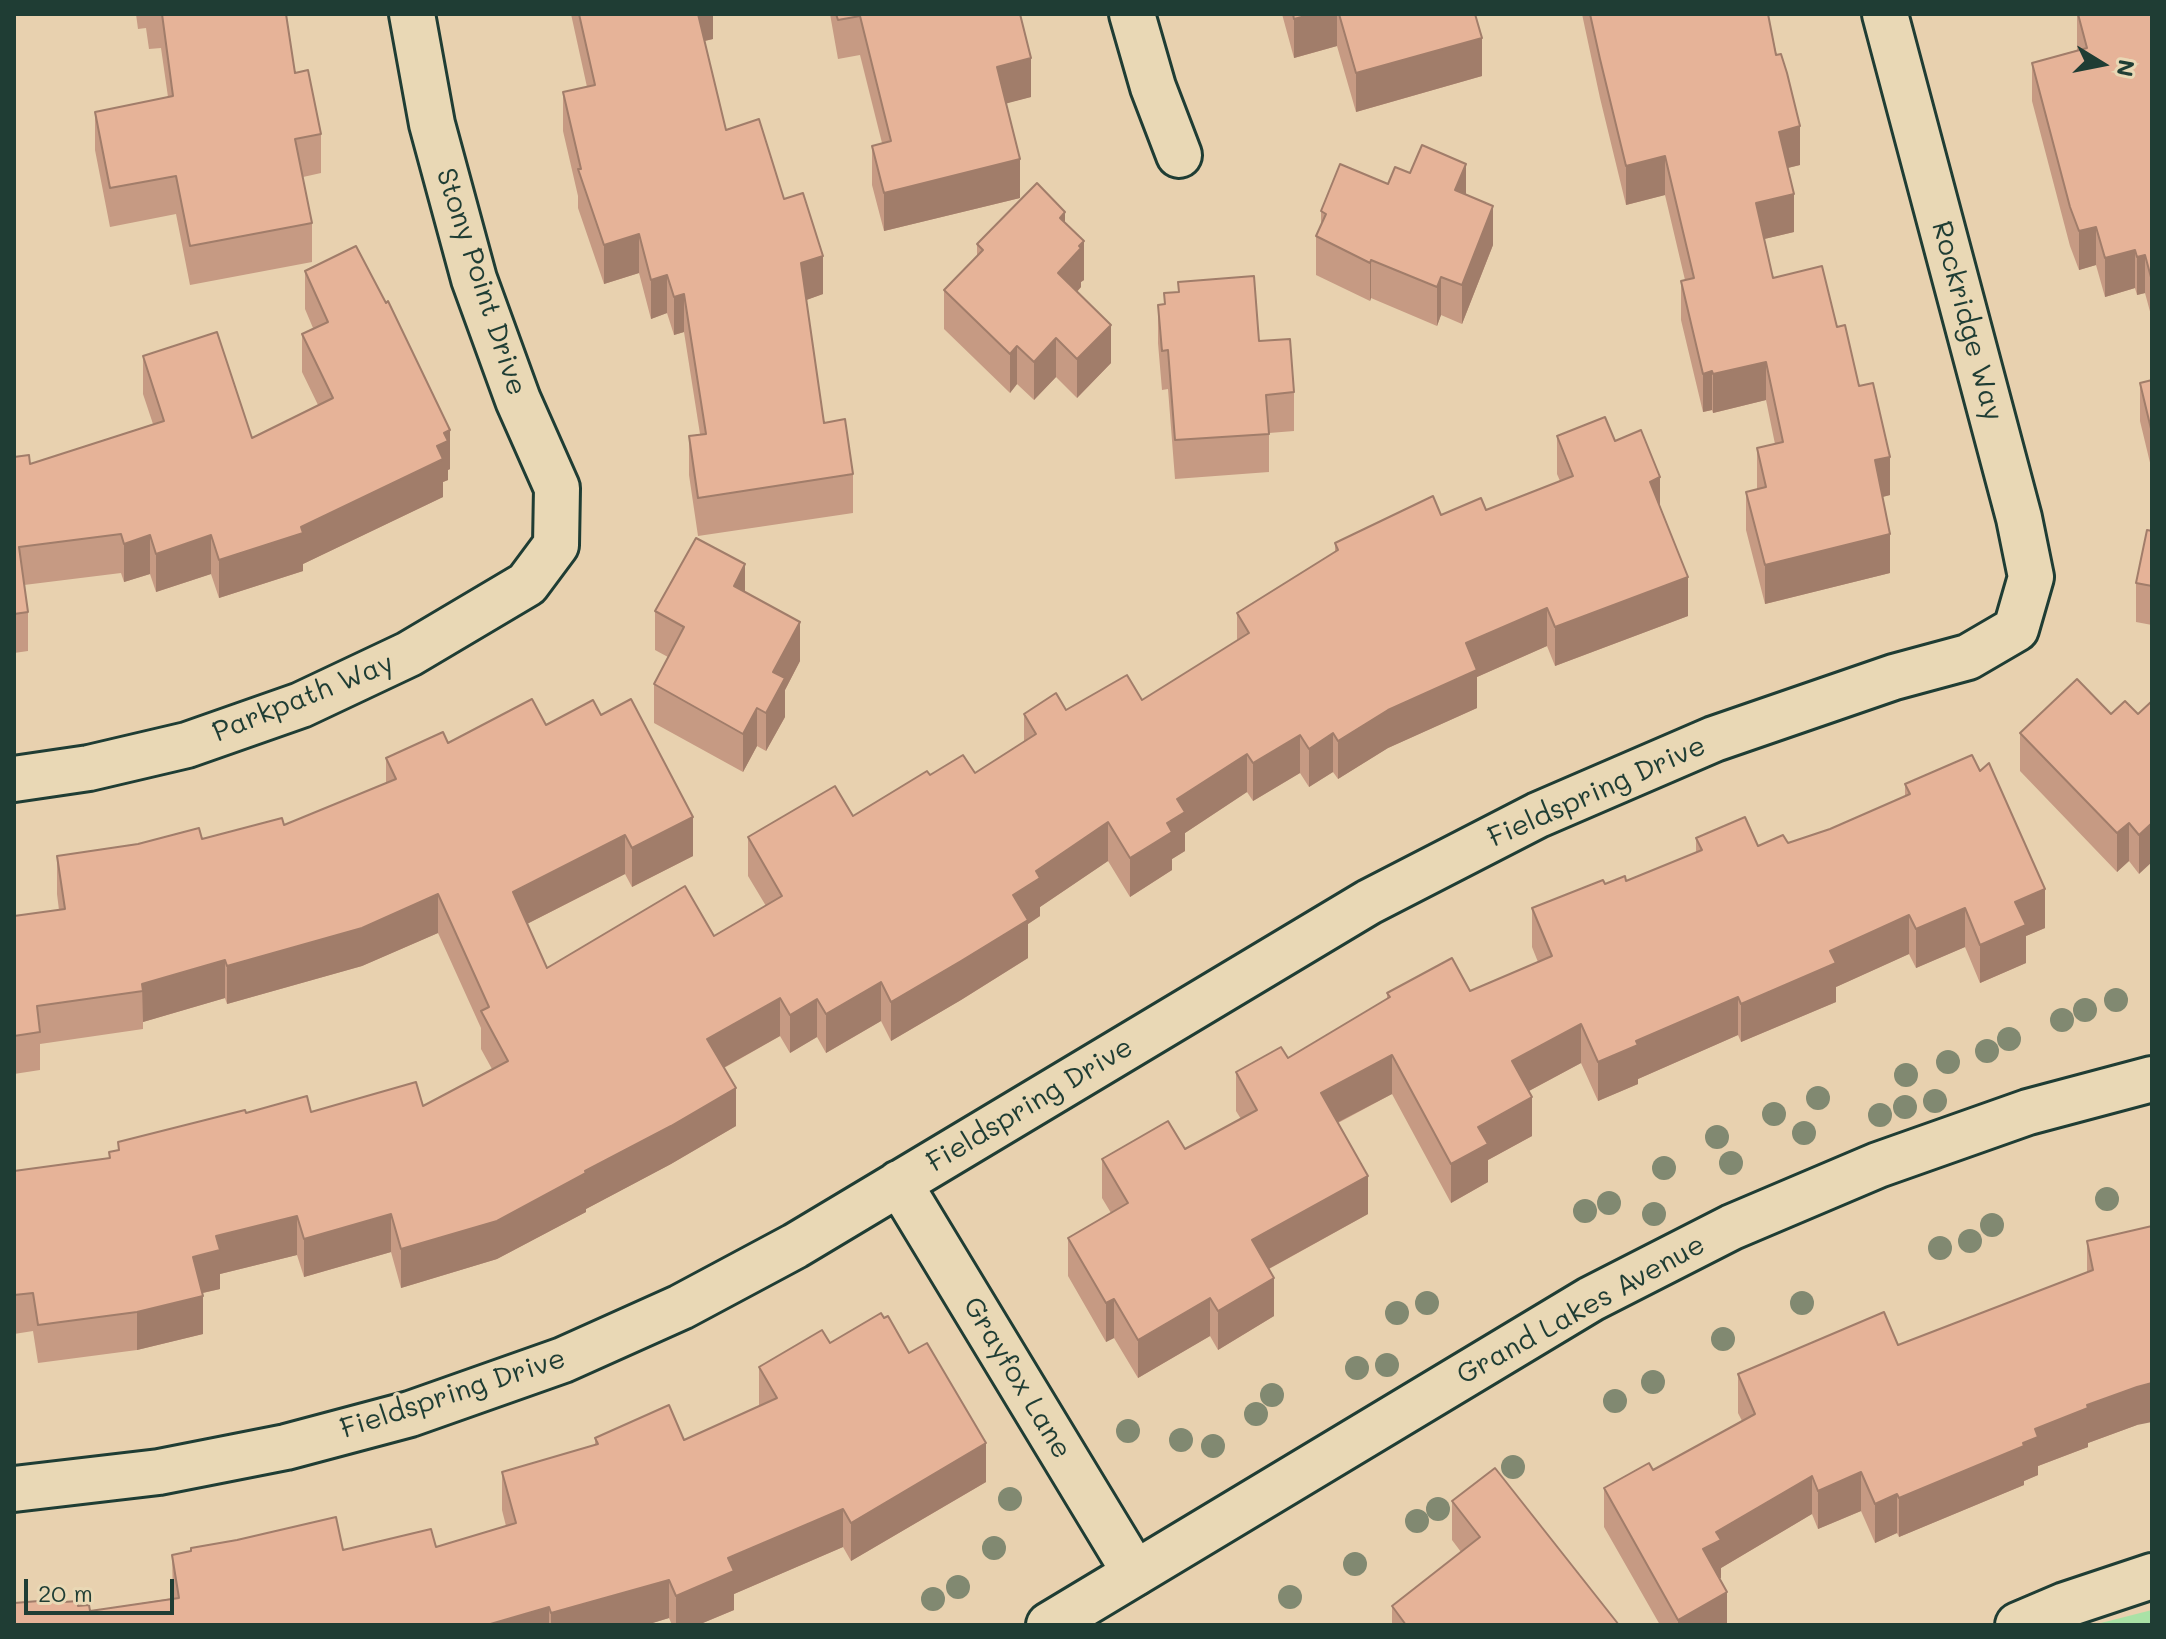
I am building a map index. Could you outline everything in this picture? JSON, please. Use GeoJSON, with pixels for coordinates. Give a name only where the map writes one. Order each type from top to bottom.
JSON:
{"type":"FeatureCollection","features":[{"type":"Feature","properties":{"kind":"street","name":"Stony Point Drive"},"geometry":{"type":"LineString","coordinates":[[412,14],[432,124],[474,279],[518,400],[557,488],[556,545]]}},
{"type":"Feature","properties":{"kind":"street"},"geometry":{"type":"LineString","coordinates":[[1132,14],[1153,87],[1179,155]]}},
{"type":"Feature","properties":{"kind":"street","name":"Rockridge Way"},"geometry":{"type":"LineString","coordinates":[[1885,14],[2019,518],[2031,577],[2016,629]]}},
{"type":"Feature","properties":{"kind":"street","name":"Parkpath Way"},"geometry":{"type":"LineString","coordinates":[[14,779],[89,768],[187,745],[301,705],[409,654],[527,584],[556,545]]}},
{"type":"Feature","properties":{"kind":"street","name":"Fieldspring Drive"},"geometry":{"type":"LineString","coordinates":[[14,1489],[159,1472],[286,1447],[410,1414],[563,1360],[681,1307],[795,1246],[1369,902],[1538,815],[1714,739],[1894,677],[1968,657],[2016,629]]}},
{"type":"Feature","properties":{"kind":"street","name":"Grand Lakes Avenue"},"geometry":{"type":"LineString","coordinates":[[1049,1625],[1591,1299],[1732,1227],[1908,1154],[2028,1112],[2152,1079]]}},
{"type":"Feature","properties":{"kind":"street","name":"Grayfox Lane"},"geometry":{"type":"LineString","coordinates":[[899,1183],[1135,1573]]}},
{"type":"Feature","properties":{"kind":"street"},"geometry":{"type":"LineString","coordinates":[[2018,1625],[2065,1605],[2152,1576]]}},
{"type":"Feature","properties":{"kind":"green space"},"geometry":{"type":"Polygon","coordinates":[[[2152,1610],[2152,1625],[2093,1625],[2152,1610]]]}},
{"type":"Feature","properties":{"kind":"building"},"geometry":{"type":"Polygon","coordinates":[[[162,14],[286,14],[295,73],[308,70],[321,134],[295,139],[312,223],[190,246],[176,176],[110,188],[95,112],[173,96],[162,14]]]}},
{"type":"Feature","properties":{"kind":"building"},"geometry":{"type":"Polygon","coordinates":[[[579,14],[698,14],[726,130],[759,119],[784,199],[803,193],[823,256],[801,263],[824,423],[845,419],[853,474],[698,498],[689,436],[706,434],[684,294],[674,297],[667,275],[651,280],[639,234],[604,245],[578,169],[581,169],[563,92],[595,85],[579,14]]]}},
{"type":"Feature","properties":{"kind":"building"},"geometry":{"type":"Polygon","coordinates":[[[836,14],[1020,14],[1031,58],[997,67],[1020,159],[884,193],[872,146],[891,141],[860,16],[838,20],[836,14]]]}},
{"type":"Feature","properties":{"kind":"building"},"geometry":{"type":"Polygon","coordinates":[[[1293,14],[1313,14],[1294,19],[1293,14]]]}},
{"type":"Feature","properties":{"kind":"building"},"geometry":{"type":"Polygon","coordinates":[[[1339,14],[1475,14],[1482,38],[1356,73],[1339,14]]]}},
{"type":"Feature","properties":{"kind":"building"},"geometry":{"type":"Polygon","coordinates":[[[1590,14],[1768,14],[1776,55],[1781,54],[1800,126],[1779,132],[1794,194],[1756,203],[1773,278],[1822,266],[1837,327],[1845,325],[1859,386],[1873,383],[1890,457],[1875,460],[1890,534],[1765,565],[1746,492],[1766,487],[1757,448],[1783,442],[1766,362],[1703,374],[1681,281],[1694,278],[1665,156],[1626,166],[1590,14]]]}},
{"type":"Feature","properties":{"kind":"building"},"geometry":{"type":"Polygon","coordinates":[[[2078,14],[2152,14],[2152,281],[2145,255],[2137,257],[2135,250],[2105,258],[2096,227],[2079,231],[2070,207],[2032,63],[2087,48],[2078,14]]]}},
{"type":"Feature","properties":{"kind":"building"},"geometry":{"type":"Polygon","coordinates":[[[1422,145],[1466,164],[1455,190],[1493,206],[1462,285],[1441,277],[1437,287],[1371,260],[1370,263],[1316,236],[1326,214],[1321,211],[1340,164],[1388,184],[1395,167],[1410,173],[1422,145]]]}},
{"type":"Feature","properties":{"kind":"building"},"geometry":{"type":"Polygon","coordinates":[[[1037,183],[1065,212],[1060,218],[1084,241],[1058,273],[1111,325],[1077,359],[1056,338],[1034,362],[1017,346],[1010,354],[944,290],[983,250],[977,244],[1037,183]]]}},
{"type":"Feature","properties":{"kind":"building"},"geometry":{"type":"Polygon","coordinates":[[[356,246],[386,303],[388,301],[450,430],[444,433],[448,441],[437,446],[443,459],[301,527],[303,533],[219,560],[211,535],[156,554],[150,535],[124,544],[121,534],[19,547],[28,612],[14,614],[14,457],[29,455],[30,464],[164,421],[143,356],[217,332],[252,438],[333,398],[302,334],[328,322],[305,271],[356,246]]]}},
{"type":"Feature","properties":{"kind":"building"},"geometry":{"type":"Polygon","coordinates":[[[1254,276],[1259,341],[1290,339],[1294,392],[1266,395],[1269,434],[1175,440],[1168,350],[1162,351],[1158,305],[1165,304],[1164,293],[1179,292],[1178,282],[1254,276]]]}},
{"type":"Feature","properties":{"kind":"building"},"geometry":{"type":"Polygon","coordinates":[[[2152,380],[2152,433],[2140,383],[2152,380]]]}},
{"type":"Feature","properties":{"kind":"building"},"geometry":{"type":"Polygon","coordinates":[[[1605,417],[1615,441],[1641,430],[1660,477],[1650,482],[1688,577],[1555,627],[1547,608],[1466,643],[1477,670],[1388,710],[1338,741],[1333,733],[1309,749],[1300,735],[1253,763],[1247,754],[1177,799],[1185,812],[1167,823],[1172,832],[1130,858],[1108,822],[1036,871],[1040,878],[1013,895],[1028,920],[891,1002],[881,982],[826,1014],[817,999],[790,1015],[780,998],[707,1039],[736,1088],[497,1221],[401,1249],[391,1214],[304,1239],[297,1216],[216,1236],[220,1250],[193,1257],[203,1296],[137,1312],[38,1325],[33,1293],[14,1295],[14,1171],[110,1158],[109,1152],[119,1150],[118,1142],[307,1096],[311,1112],[416,1082],[423,1106],[508,1061],[481,1011],[489,1007],[438,894],[362,928],[227,966],[225,960],[142,984],[143,991],[37,1006],[40,1032],[14,1036],[14,916],[65,909],[57,856],[138,844],[199,828],[202,839],[282,818],[284,825],[396,779],[386,758],[443,732],[448,743],[532,699],[546,725],[593,700],[601,715],[631,699],[693,817],[632,848],[625,835],[513,892],[547,968],[685,886],[714,936],[782,896],[748,837],[835,786],[853,816],[927,771],[930,775],[963,755],[975,773],[1036,734],[1024,714],[1056,693],[1066,710],[1127,675],[1142,700],[1249,633],[1237,613],[1338,550],[1335,543],[1433,496],[1441,515],[1481,498],[1486,510],[1573,476],[1557,436],[1605,417]]]}},
{"type":"Feature","properties":{"kind":"building"},"geometry":{"type":"Polygon","coordinates":[[[2147,530],[2152,531],[2152,586],[2136,583],[2147,530]]]}},
{"type":"Feature","properties":{"kind":"building"},"geometry":{"type":"Polygon","coordinates":[[[696,538],[745,564],[734,586],[800,622],[773,672],[785,678],[766,713],[757,708],[743,734],[654,684],[684,627],[655,611],[696,538]]]}},
{"type":"Feature","properties":{"kind":"building"},"geometry":{"type":"Polygon","coordinates":[[[2077,679],[2111,714],[2125,701],[2138,714],[2152,701],[2152,823],[2139,835],[2129,823],[2117,833],[2020,733],[2077,679]]]}},
{"type":"Feature","properties":{"kind":"building"},"geometry":{"type":"Polygon","coordinates":[[[1972,755],[1980,771],[1989,763],[2045,889],[2015,902],[2026,925],[1980,945],[1965,908],[1916,929],[1909,915],[1830,951],[1836,963],[1741,1004],[1738,997],[1636,1041],[1638,1045],[1598,1062],[1581,1024],[1512,1061],[1532,1097],[1478,1127],[1488,1144],[1451,1164],[1392,1055],[1321,1093],[1368,1176],[1252,1240],[1274,1278],[1218,1311],[1210,1298],[1138,1340],[1114,1299],[1106,1303],[1068,1238],[1128,1203],[1102,1159],[1168,1121],[1185,1149],[1257,1110],[1236,1072],[1281,1047],[1288,1058],[1390,997],[1387,993],[1452,958],[1470,991],[1552,956],[1532,908],[1603,880],[1605,884],[1625,876],[1626,881],[1702,850],[1696,838],[1745,817],[1758,846],[1783,835],[1788,843],[1830,829],[1910,794],[1905,784],[1972,755]]]}},
{"type":"Feature","properties":{"kind":"building"},"geometry":{"type":"Polygon","coordinates":[[[2152,1226],[2152,1383],[2087,1405],[2088,1408],[2035,1429],[2038,1437],[2023,1443],[2024,1446],[1899,1498],[1897,1494],[1875,1504],[1861,1472],[1818,1491],[1812,1476],[1716,1532],[1721,1540],[1703,1549],[1727,1592],[1678,1620],[1604,1488],[1649,1463],[1653,1470],[1755,1414],[1738,1374],[1884,1312],[1898,1345],[2093,1270],[2087,1241],[2152,1226]]]}},
{"type":"Feature","properties":{"kind":"building"},"geometry":{"type":"Polygon","coordinates":[[[881,1313],[884,1318],[888,1316],[909,1353],[927,1343],[986,1443],[851,1523],[843,1509],[728,1558],[734,1571],[676,1596],[669,1580],[551,1613],[549,1607],[487,1625],[14,1625],[14,1603],[64,1599],[64,1602],[78,1601],[78,1606],[89,1605],[90,1611],[179,1598],[172,1555],[191,1551],[191,1548],[336,1517],[343,1550],[431,1529],[436,1547],[516,1523],[502,1472],[598,1444],[595,1438],[669,1405],[684,1440],[777,1398],[759,1367],[822,1330],[830,1343],[881,1313]]]}},
{"type":"Feature","properties":{"kind":"building"},"geometry":{"type":"Polygon","coordinates":[[[1495,1468],[1619,1625],[1406,1625],[1392,1606],[1480,1537],[1452,1501],[1495,1468]]]}}]}
